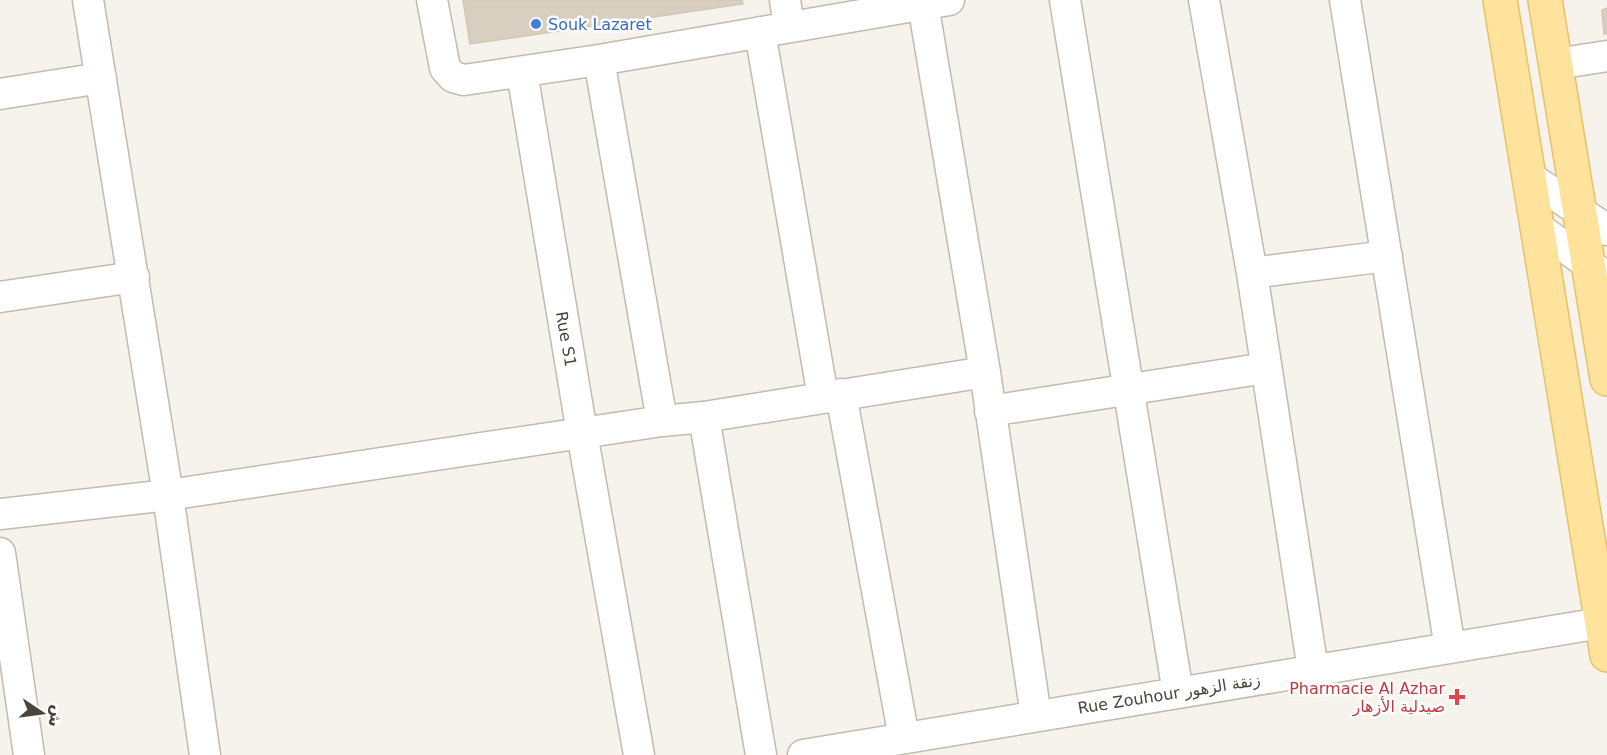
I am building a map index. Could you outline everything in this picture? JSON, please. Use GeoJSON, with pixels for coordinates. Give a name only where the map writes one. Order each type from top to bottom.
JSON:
{"type":"FeatureCollection","features":[{"type":"Feature","properties":{"kind":"main road"},"geometry":{"type":"LineString","coordinates":[[1500,0],[1604,622],[1607,655]]}},
{"type":"Feature","properties":{"kind":"main road"},"geometry":{"type":"LineString","coordinates":[[1545,0],[1556,64],[1594,221],[1607,379]]}},
{"type":"Feature","properties":{"kind":"street"},"geometry":{"type":"LineString","coordinates":[[88,0],[168,495],[205,755]]}},
{"type":"Feature","properties":{"kind":"street"},"geometry":{"type":"LineString","coordinates":[[432,0],[445,68],[453,77],[464,80],[760,32],[787,14],[936,2],[990,411],[1036,716]]}},
{"type":"Feature","properties":{"kind":"street"},"geometry":{"type":"LineString","coordinates":[[1065,0],[1178,693]]}},
{"type":"Feature","properties":{"kind":"street"},"geometry":{"type":"LineString","coordinates":[[1204,0],[1252,273],[1313,670]]}},
{"type":"Feature","properties":{"kind":"street"},"geometry":{"type":"LineString","coordinates":[[1345,0],[1450,648]]}},
{"type":"Feature","properties":{"kind":"street"},"geometry":{"type":"LineString","coordinates":[[760,32],[832,396],[904,738]]}},
{"type":"Feature","properties":{"kind":"street"},"geometry":{"type":"LineString","coordinates":[[1556,64],[1607,56]]}},
{"type":"Feature","properties":{"kind":"street"},"geometry":{"type":"LineString","coordinates":[[598,60],[662,421]]}},
{"type":"Feature","properties":{"kind":"street","name":"Rue S1"},"geometry":{"type":"LineString","coordinates":[[522,72],[582,433],[639,755]]}},
{"type":"Feature","properties":{"kind":"street"},"geometry":{"type":"LineString","coordinates":[[0,94],[101,78]]}},
{"type":"Feature","properties":{"kind":"street"},"geometry":{"type":"LineString","coordinates":[[1528,176],[1594,221]]}},
{"type":"Feature","properties":{"kind":"street"},"geometry":{"type":"LineString","coordinates":[[1537,227],[1598,271]]}},
{"type":"Feature","properties":{"kind":"street"},"geometry":{"type":"LineString","coordinates":[[1252,273],[1388,256]]}},
{"type":"Feature","properties":{"kind":"street"},"geometry":{"type":"LineString","coordinates":[[0,297],[134,277]]}},
{"type":"Feature","properties":{"kind":"street"},"geometry":{"type":"LineString","coordinates":[[990,411],[1266,368]]}},
{"type":"Feature","properties":{"kind":"street"},"geometry":{"type":"LineString","coordinates":[[0,513],[168,495],[662,421],[704,417],[985,372]]}},
{"type":"Feature","properties":{"kind":"street"},"geometry":{"type":"LineString","coordinates":[[704,417],[761,755]]}},
{"type":"Feature","properties":{"kind":"street"},"geometry":{"type":"LineString","coordinates":[[0,553],[7,655],[29,755]]}},
{"type":"Feature","properties":{"kind":"street","name":"Rue Zouhour زنقة الزهور"},"geometry":{"type":"LineString","coordinates":[[803,755],[1604,622]]}},
{"type":"Feature","properties":{"kind":"building","name":"Souk Lazaret"},"geometry":{"type":"Polygon","coordinates":[[[463,0],[742,0],[743,4],[470,44],[463,0]]]}},
{"type":"Feature","properties":{"kind":"building"},"geometry":{"type":"Polygon","coordinates":[[[1607,8],[1607,34],[1604,34],[1602,10],[1607,8]]]}},
{"type":"Feature","properties":{"kind":"place","name":"Souk Lazaret"},"geometry":{"type":"Point","coordinates":[536,24]}},
{"type":"Feature","properties":{"kind":"place","name":"Pharmacie Al Azhar صيدلية الأزهار"},"geometry":{"type":"Point","coordinates":[1457,697]}}]}
